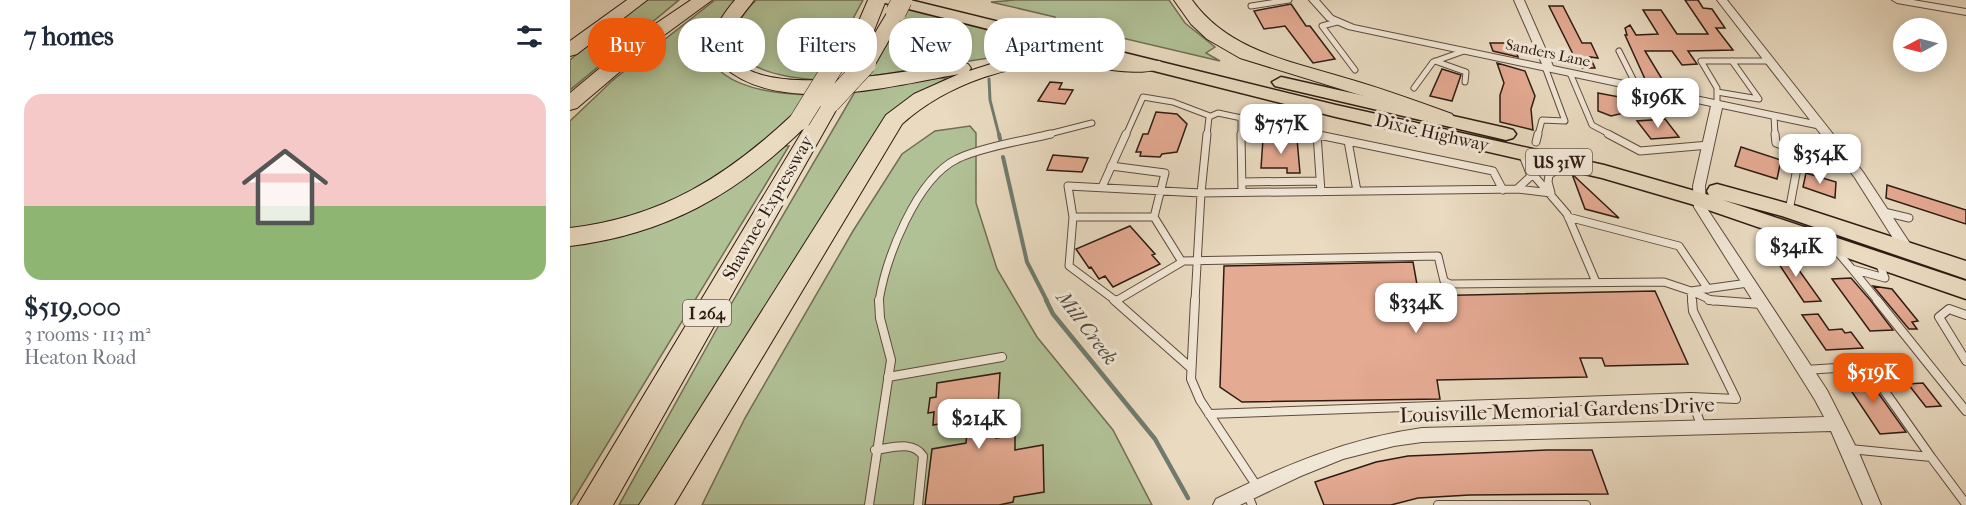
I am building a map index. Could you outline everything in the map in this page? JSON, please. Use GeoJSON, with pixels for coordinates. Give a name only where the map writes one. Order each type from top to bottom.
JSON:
{"type":"FeatureCollection","features":[{"type":"Feature","properties":{"kind":"highway"},"geometry":{"type":"LineString","coordinates":[[573,49],[638,0]]}},
{"type":"Feature","properties":{"kind":"highway"},"geometry":{"type":"LineString","coordinates":[[663,18],[685,0]]}},
{"type":"Feature","properties":{"kind":"highway"},"geometry":{"type":"LineString","coordinates":[[666,25],[703,0]]}},
{"type":"Feature","properties":{"kind":"highway"},"geometry":{"type":"LineString","coordinates":[[745,0],[726,26],[721,44],[723,53],[728,62],[747,76],[776,85],[814,88],[984,67]]}},
{"type":"Feature","properties":{"kind":"highway"},"geometry":{"type":"LineString","coordinates":[[1183,0],[1197,20],[1214,36],[1247,54],[1393,99],[1444,119]]}},
{"type":"Feature","properties":{"kind":"highway"},"geometry":{"type":"LineString","coordinates":[[877,19],[885,6]]}},
{"type":"Feature","properties":{"kind":"highway","name":"Shawnee Expressway"},"geometry":{"type":"LineString","coordinates":[[877,19],[885,6]]}},
{"type":"Feature","properties":{"kind":"highway"},"geometry":{"type":"LineString","coordinates":[[1125,66],[1153,65]]}},
{"type":"Feature","properties":{"kind":"highway"},"geometry":{"type":"LineString","coordinates":[[570,104],[608,72]]}},
{"type":"Feature","properties":{"kind":"highway"},"geometry":{"type":"LineString","coordinates":[[570,237],[624,228],[696,199],[740,174],[817,114],[845,72]]}},
{"type":"Feature","properties":{"kind":"highway","name":"Shawnee Expressway"},"geometry":{"type":"LineString","coordinates":[[595,505],[817,114],[845,72]]}},
{"type":"Feature","properties":{"kind":"highway"},"geometry":{"type":"LineString","coordinates":[[656,505],[894,120],[914,102],[951,82],[984,72]]}},
{"type":"Feature","properties":{"kind":"main road","name":"Dixie Highway"},"geometry":{"type":"LineString","coordinates":[[938,0],[1444,119],[1529,155],[1699,193],[1831,244],[1966,290]]}},
{"type":"Feature","properties":{"kind":"main road","name":"Dixie Highway"},"geometry":{"type":"LineString","coordinates":[[885,6],[1153,65],[1336,111],[1529,155],[1789,211],[1966,270]]}},
{"type":"Feature","properties":{"kind":"street"},"geometry":{"type":"LineString","coordinates":[[1314,0],[1337,22]]}},
{"type":"Feature","properties":{"kind":"street"},"geometry":{"type":"LineString","coordinates":[[1519,0],[1547,68]]}},
{"type":"Feature","properties":{"kind":"street"},"geometry":{"type":"LineString","coordinates":[[1722,0],[1884,212],[1908,250]]}},
{"type":"Feature","properties":{"kind":"street"},"geometry":{"type":"LineString","coordinates":[[1897,0],[1966,12]]}},
{"type":"Feature","properties":{"kind":"street","name":"Sanders Lane"},"geometry":{"type":"LineString","coordinates":[[1337,22],[1637,87],[1717,98],[1774,116],[1819,125]]}},
{"type":"Feature","properties":{"kind":"street"},"geometry":{"type":"LineString","coordinates":[[1717,98],[1699,193],[1700,207],[1804,370],[1848,448],[1872,505]]}},
{"type":"Feature","properties":{"kind":"street","name":"Louisville Memorial Gardens Drive"},"geometry":{"type":"LineString","coordinates":[[1222,505],[1252,495],[1304,465],[1355,446],[1389,438],[1422,435],[1835,424]]}},
{"type":"Feature","properties":{"kind":"lane"},"geometry":{"type":"LineString","coordinates":[[1251,6],[1288,0]]}},
{"type":"Feature","properties":{"kind":"lane"},"geometry":{"type":"LineString","coordinates":[[1337,22],[1322,26],[1355,70]]}},
{"type":"Feature","properties":{"kind":"lane"},"geometry":{"type":"LineString","coordinates":[[1414,88],[1423,70],[1435,61],[1443,56],[1464,51]]}},
{"type":"Feature","properties":{"kind":"lane"},"geometry":{"type":"LineString","coordinates":[[1619,51],[1637,87]]}},
{"type":"Feature","properties":{"kind":"lane"},"geometry":{"type":"LineString","coordinates":[[1435,61],[1466,72],[1465,82]]}},
{"type":"Feature","properties":{"kind":"lane"},"geometry":{"type":"LineString","coordinates":[[1732,61],[1759,99],[1717,98],[1701,61],[1732,61],[1769,61]]}},
{"type":"Feature","properties":{"kind":"lane"},"geometry":{"type":"LineString","coordinates":[[1517,189],[1531,176],[1529,155],[1542,120],[1565,121],[1547,68]]}},
{"type":"Feature","properties":{"kind":"lane"},"geometry":{"type":"LineString","coordinates":[[1570,73],[1592,124],[1640,151],[1709,145]]}},
{"type":"Feature","properties":{"kind":"lane"},"geometry":{"type":"LineString","coordinates":[[1102,188],[1143,97],[1173,102],[1210,116],[1218,113],[1241,117],[1493,171],[1503,190]]}},
{"type":"Feature","properties":{"kind":"lane"},"geometry":{"type":"LineString","coordinates":[[1210,116],[1201,193],[1191,378],[1252,495]]}},
{"type":"Feature","properties":{"kind":"lane"},"geometry":{"type":"LineString","coordinates":[[1774,116],[1776,142],[1800,152],[1789,211]]}},
{"type":"Feature","properties":{"kind":"lane"},"geometry":{"type":"LineString","coordinates":[[1241,117],[1242,192]]}},
{"type":"Feature","properties":{"kind":"lane"},"geometry":{"type":"LineString","coordinates":[[869,505],[875,450],[891,358],[879,311],[880,294],[910,208],[926,183],[958,158],[1092,123]]}},
{"type":"Feature","properties":{"kind":"lane"},"geometry":{"type":"LineString","coordinates":[[1317,134],[1321,192]]}},
{"type":"Feature","properties":{"kind":"lane"},"geometry":{"type":"LineString","coordinates":[[1348,141],[1357,191]]}},
{"type":"Feature","properties":{"kind":"lane"},"geometry":{"type":"LineString","coordinates":[[1529,155],[1568,217],[1596,282]]}},
{"type":"Feature","properties":{"kind":"lane"},"geometry":{"type":"LineString","coordinates":[[1551,193],[1546,183],[1547,177],[1551,171],[1566,163]]}},
{"type":"Feature","properties":{"kind":"lane"},"geometry":{"type":"LineString","coordinates":[[1111,166],[1165,173],[1154,217],[1181,261]]}},
{"type":"Feature","properties":{"kind":"lane"},"geometry":{"type":"LineString","coordinates":[[1242,182],[1320,181]]}},
{"type":"Feature","properties":{"kind":"lane"},"geometry":{"type":"LineString","coordinates":[[1191,368],[1116,301],[1069,267],[1073,217],[1068,186],[1201,193],[1517,189],[1551,193]]}},
{"type":"Feature","properties":{"kind":"lane"},"geometry":{"type":"LineString","coordinates":[[1884,212],[1908,218]]}},
{"type":"Feature","properties":{"kind":"lane"},"geometry":{"type":"LineString","coordinates":[[1073,217],[1154,217]]}},
{"type":"Feature","properties":{"kind":"lane"},"geometry":{"type":"LineString","coordinates":[[1568,217],[1679,246],[1708,289]]}},
{"type":"Feature","properties":{"kind":"lane"},"geometry":{"type":"LineString","coordinates":[[1831,244],[1966,411]]}},
{"type":"Feature","properties":{"kind":"lane"},"geometry":{"type":"LineString","coordinates":[[1116,301],[1181,261],[1438,256],[1444,281],[1450,284],[1656,281],[1691,291],[1712,301],[1761,304]]}},
{"type":"Feature","properties":{"kind":"lane"},"geometry":{"type":"LineString","coordinates":[[1852,269],[1884,278],[1878,260]]}},
{"type":"Feature","properties":{"kind":"lane"},"geometry":{"type":"LineString","coordinates":[[1691,291],[1748,283]]}},
{"type":"Feature","properties":{"kind":"lane"},"geometry":{"type":"LineString","coordinates":[[1209,414],[1691,397],[1736,399],[1693,311],[1691,291]]}},
{"type":"Feature","properties":{"kind":"lane"},"geometry":{"type":"LineString","coordinates":[[1966,315],[1949,309],[1939,317],[1966,361]]}},
{"type":"Feature","properties":{"kind":"lane"},"geometry":{"type":"LineString","coordinates":[[888,377],[1002,357]]}},
{"type":"Feature","properties":{"kind":"lane"},"geometry":{"type":"LineString","coordinates":[[1804,370],[1867,366],[1966,504]]}},
{"type":"Feature","properties":{"kind":"lane"},"geometry":{"type":"LineString","coordinates":[[1691,397],[1702,428]]}},
{"type":"Feature","properties":{"kind":"lane"},"geometry":{"type":"LineString","coordinates":[[875,450],[910,446],[919,450],[923,456],[918,505]]}},
{"type":"Feature","properties":{"kind":"lane"},"geometry":{"type":"LineString","coordinates":[[1848,448],[1932,457]]}},
{"type":"Feature","properties":{"kind":"lane"},"geometry":{"type":"LineString","coordinates":[[1438,505],[1586,505]]}},
{"type":"Feature","properties":{"kind":"green space"},"geometry":{"type":"Polygon","coordinates":[[[642,0],[679,0],[657,18],[620,18],[642,0]]]}},
{"type":"Feature","properties":{"kind":"green space"},"geometry":{"type":"Polygon","coordinates":[[[715,0],[735,0],[722,18],[692,18],[715,0]]]}},
{"type":"Feature","properties":{"kind":"green space"},"geometry":{"type":"Polygon","coordinates":[[[756,0],[863,0],[853,18],[777,18],[777,72],[824,72],[820,80],[781,75],[765,70],[765,18],[742,18],[756,0]]]}},
{"type":"Feature","properties":{"kind":"green space"},"geometry":{"type":"Polygon","coordinates":[[[1169,0],[1185,23],[1215,47],[1206,53],[1220,61],[1125,39],[1125,18],[1055,18],[991,2],[1169,0]]]}},
{"type":"Feature","properties":{"kind":"green space"},"geometry":{"type":"Polygon","coordinates":[[[909,8],[948,18],[900,18],[909,8]]]}},
{"type":"Feature","properties":{"kind":"green space"},"geometry":{"type":"Polygon","coordinates":[[[972,24],[984,27],[984,59],[972,60],[972,24]]]}},
{"type":"Feature","properties":{"kind":"green space"},"geometry":{"type":"Polygon","coordinates":[[[678,29],[678,72],[722,72],[741,84],[763,90],[810,95],[769,144],[669,205],[612,224],[570,231],[570,121],[623,72],[666,72],[666,38],[678,29]]]}},
{"type":"Feature","properties":{"kind":"green space"},"geometry":{"type":"Polygon","coordinates":[[[889,36],[889,72],[897,72],[865,77],[868,72],[877,72],[877,57],[889,36]]]}},
{"type":"Feature","properties":{"kind":"green space"},"geometry":{"type":"Polygon","coordinates":[[[588,45],[588,72],[592,72],[570,90],[570,60],[588,45]]]}},
{"type":"Feature","properties":{"kind":"green space"},"geometry":{"type":"Polygon","coordinates":[[[948,78],[912,97],[646,505],[619,505],[719,325],[856,90],[948,78]]]}},
{"type":"Feature","properties":{"kind":"green space"},"geometry":{"type":"Polygon","coordinates":[[[970,126],[976,133],[976,203],[997,269],[1037,337],[1113,430],[1152,505],[702,505],[745,418],[853,231],[902,154],[935,131],[970,126]]]}},
{"type":"Feature","properties":{"kind":"green space"},"geometry":{"type":"Polygon","coordinates":[[[782,146],[789,146],[570,505],[570,245],[609,237],[782,146]]]}},
{"type":"Feature","properties":{"kind":"building"},"geometry":{"type":"Polygon","coordinates":[[[1685,0],[1698,0],[1703,8],[1712,9],[1725,28],[1716,28],[1733,50],[1688,51],[1697,64],[1682,65],[1672,51],[1645,51],[1662,79],[1645,79],[1625,35],[1627,35],[1625,28],[1630,25],[1636,35],[1658,34],[1643,10],[1661,10],[1677,34],[1708,34],[1685,0]]]}},
{"type":"Feature","properties":{"kind":"building"},"geometry":{"type":"Polygon","coordinates":[[[1291,4],[1306,26],[1310,26],[1335,59],[1313,63],[1285,26],[1264,29],[1254,11],[1291,4]]]}},
{"type":"Feature","properties":{"kind":"building"},"geometry":{"type":"Polygon","coordinates":[[[1549,6],[1563,6],[1582,43],[1591,43],[1598,58],[1590,57],[1595,68],[1582,68],[1549,6]]]}},
{"type":"Feature","properties":{"kind":"building"},"geometry":{"type":"Polygon","coordinates":[[[1490,43],[1513,43],[1518,57],[1493,51],[1490,43]]]}},
{"type":"Feature","properties":{"kind":"building"},"geometry":{"type":"Polygon","coordinates":[[[1497,63],[1525,71],[1535,96],[1531,109],[1533,130],[1500,122],[1500,95],[1504,83],[1497,63]]]}},
{"type":"Feature","properties":{"kind":"building"},"geometry":{"type":"Polygon","coordinates":[[[1442,69],[1461,75],[1452,101],[1430,96],[1442,69]]]}},
{"type":"Feature","properties":{"kind":"building"},"geometry":{"type":"Polygon","coordinates":[[[1050,82],[1062,83],[1059,89],[1073,90],[1065,104],[1038,101],[1050,82]]]}},
{"type":"Feature","properties":{"kind":"building"},"geometry":{"type":"Polygon","coordinates":[[[1598,93],[1625,98],[1624,113],[1611,116],[1598,111],[1598,93]]]}},
{"type":"Feature","properties":{"kind":"building"},"geometry":{"type":"Polygon","coordinates":[[[1156,112],[1177,114],[1187,124],[1177,152],[1162,154],[1160,157],[1140,156],[1141,152],[1136,152],[1143,134],[1148,134],[1156,112]]]}},
{"type":"Feature","properties":{"kind":"building"},"geometry":{"type":"Polygon","coordinates":[[[1665,119],[1679,137],[1651,139],[1637,121],[1665,119]]]}},
{"type":"Feature","properties":{"kind":"building"},"geometry":{"type":"Polygon","coordinates":[[[1263,139],[1297,139],[1300,173],[1287,173],[1287,168],[1261,168],[1263,139]]]}},
{"type":"Feature","properties":{"kind":"building"},"geometry":{"type":"Polygon","coordinates":[[[1741,147],[1781,160],[1777,179],[1735,166],[1741,147]]]}},
{"type":"Feature","properties":{"kind":"building"},"geometry":{"type":"Polygon","coordinates":[[[1053,155],[1088,158],[1082,172],[1047,170],[1053,155]]]}},
{"type":"Feature","properties":{"kind":"building"},"geometry":{"type":"Polygon","coordinates":[[[1806,173],[1836,182],[1835,198],[1803,187],[1806,173]]]}},
{"type":"Feature","properties":{"kind":"building"},"geometry":{"type":"Polygon","coordinates":[[[1572,174],[1619,218],[1585,209],[1572,174]]]}},
{"type":"Feature","properties":{"kind":"building"},"geometry":{"type":"Polygon","coordinates":[[[1887,185],[1966,210],[1966,224],[1886,198],[1887,185]]]}},
{"type":"Feature","properties":{"kind":"building"},"geometry":{"type":"Polygon","coordinates":[[[1130,226],[1155,254],[1152,255],[1160,264],[1113,287],[1105,276],[1099,279],[1076,249],[1130,226]]]}},
{"type":"Feature","properties":{"kind":"building"},"geometry":{"type":"Polygon","coordinates":[[[1774,252],[1786,252],[1821,301],[1804,302],[1773,255],[1776,255],[1774,252]]]}},
{"type":"Feature","properties":{"kind":"building"},"geometry":{"type":"Polygon","coordinates":[[[1413,262],[1419,296],[1655,291],[1688,364],[1605,366],[1602,358],[1580,358],[1587,377],[1437,380],[1440,399],[1242,402],[1220,387],[1224,266],[1413,262]]]}},
{"type":"Feature","properties":{"kind":"building"},"geometry":{"type":"Polygon","coordinates":[[[1851,278],[1893,330],[1870,331],[1832,279],[1851,278]]]}},
{"type":"Feature","properties":{"kind":"building"},"geometry":{"type":"Polygon","coordinates":[[[1873,286],[1892,289],[1918,321],[1912,322],[1917,329],[1909,329],[1873,286]]]}},
{"type":"Feature","properties":{"kind":"building"},"geometry":{"type":"Polygon","coordinates":[[[1818,314],[1829,330],[1842,329],[1845,333],[1851,332],[1863,348],[1826,350],[1802,315],[1818,314]]]}},
{"type":"Feature","properties":{"kind":"building"},"geometry":{"type":"Polygon","coordinates":[[[1000,373],[996,438],[1015,435],[1015,450],[1043,445],[1044,492],[1014,497],[1013,502],[999,505],[925,505],[932,449],[966,443],[968,419],[933,425],[934,412],[928,413],[930,398],[936,397],[937,383],[1000,373]]]}},
{"type":"Feature","properties":{"kind":"building"},"geometry":{"type":"Polygon","coordinates":[[[1864,373],[1906,432],[1880,434],[1840,374],[1864,373]]]}},
{"type":"Feature","properties":{"kind":"building"},"geometry":{"type":"Polygon","coordinates":[[[1923,383],[1941,406],[1926,407],[1908,384],[1923,383]]]}},
{"type":"Feature","properties":{"kind":"building"},"geometry":{"type":"Polygon","coordinates":[[[1592,450],[1608,494],[1470,495],[1418,498],[1391,505],[1324,505],[1315,482],[1376,462],[1408,456],[1592,450]]]}},
{"type":"Feature","properties":{"kind":"waterway","name":"Mill Creek"},"geometry":{"type":"LineString","coordinates":[[989,79],[990,100],[999,135]]}},
{"type":"Feature","properties":{"kind":"waterway","name":"Mill Creek"},"geometry":{"type":"LineString","coordinates":[[999,134],[1000,139]]}},
{"type":"Feature","properties":{"kind":"waterway","name":"Mill Creek"},"geometry":{"type":"LineString","coordinates":[[1003,157],[1027,262],[1047,301]]}},
{"type":"Feature","properties":{"kind":"waterway","name":"Mill Creek"},"geometry":{"type":"LineString","coordinates":[[1046,300],[1053,314],[1155,439],[1188,498]]}}]}
